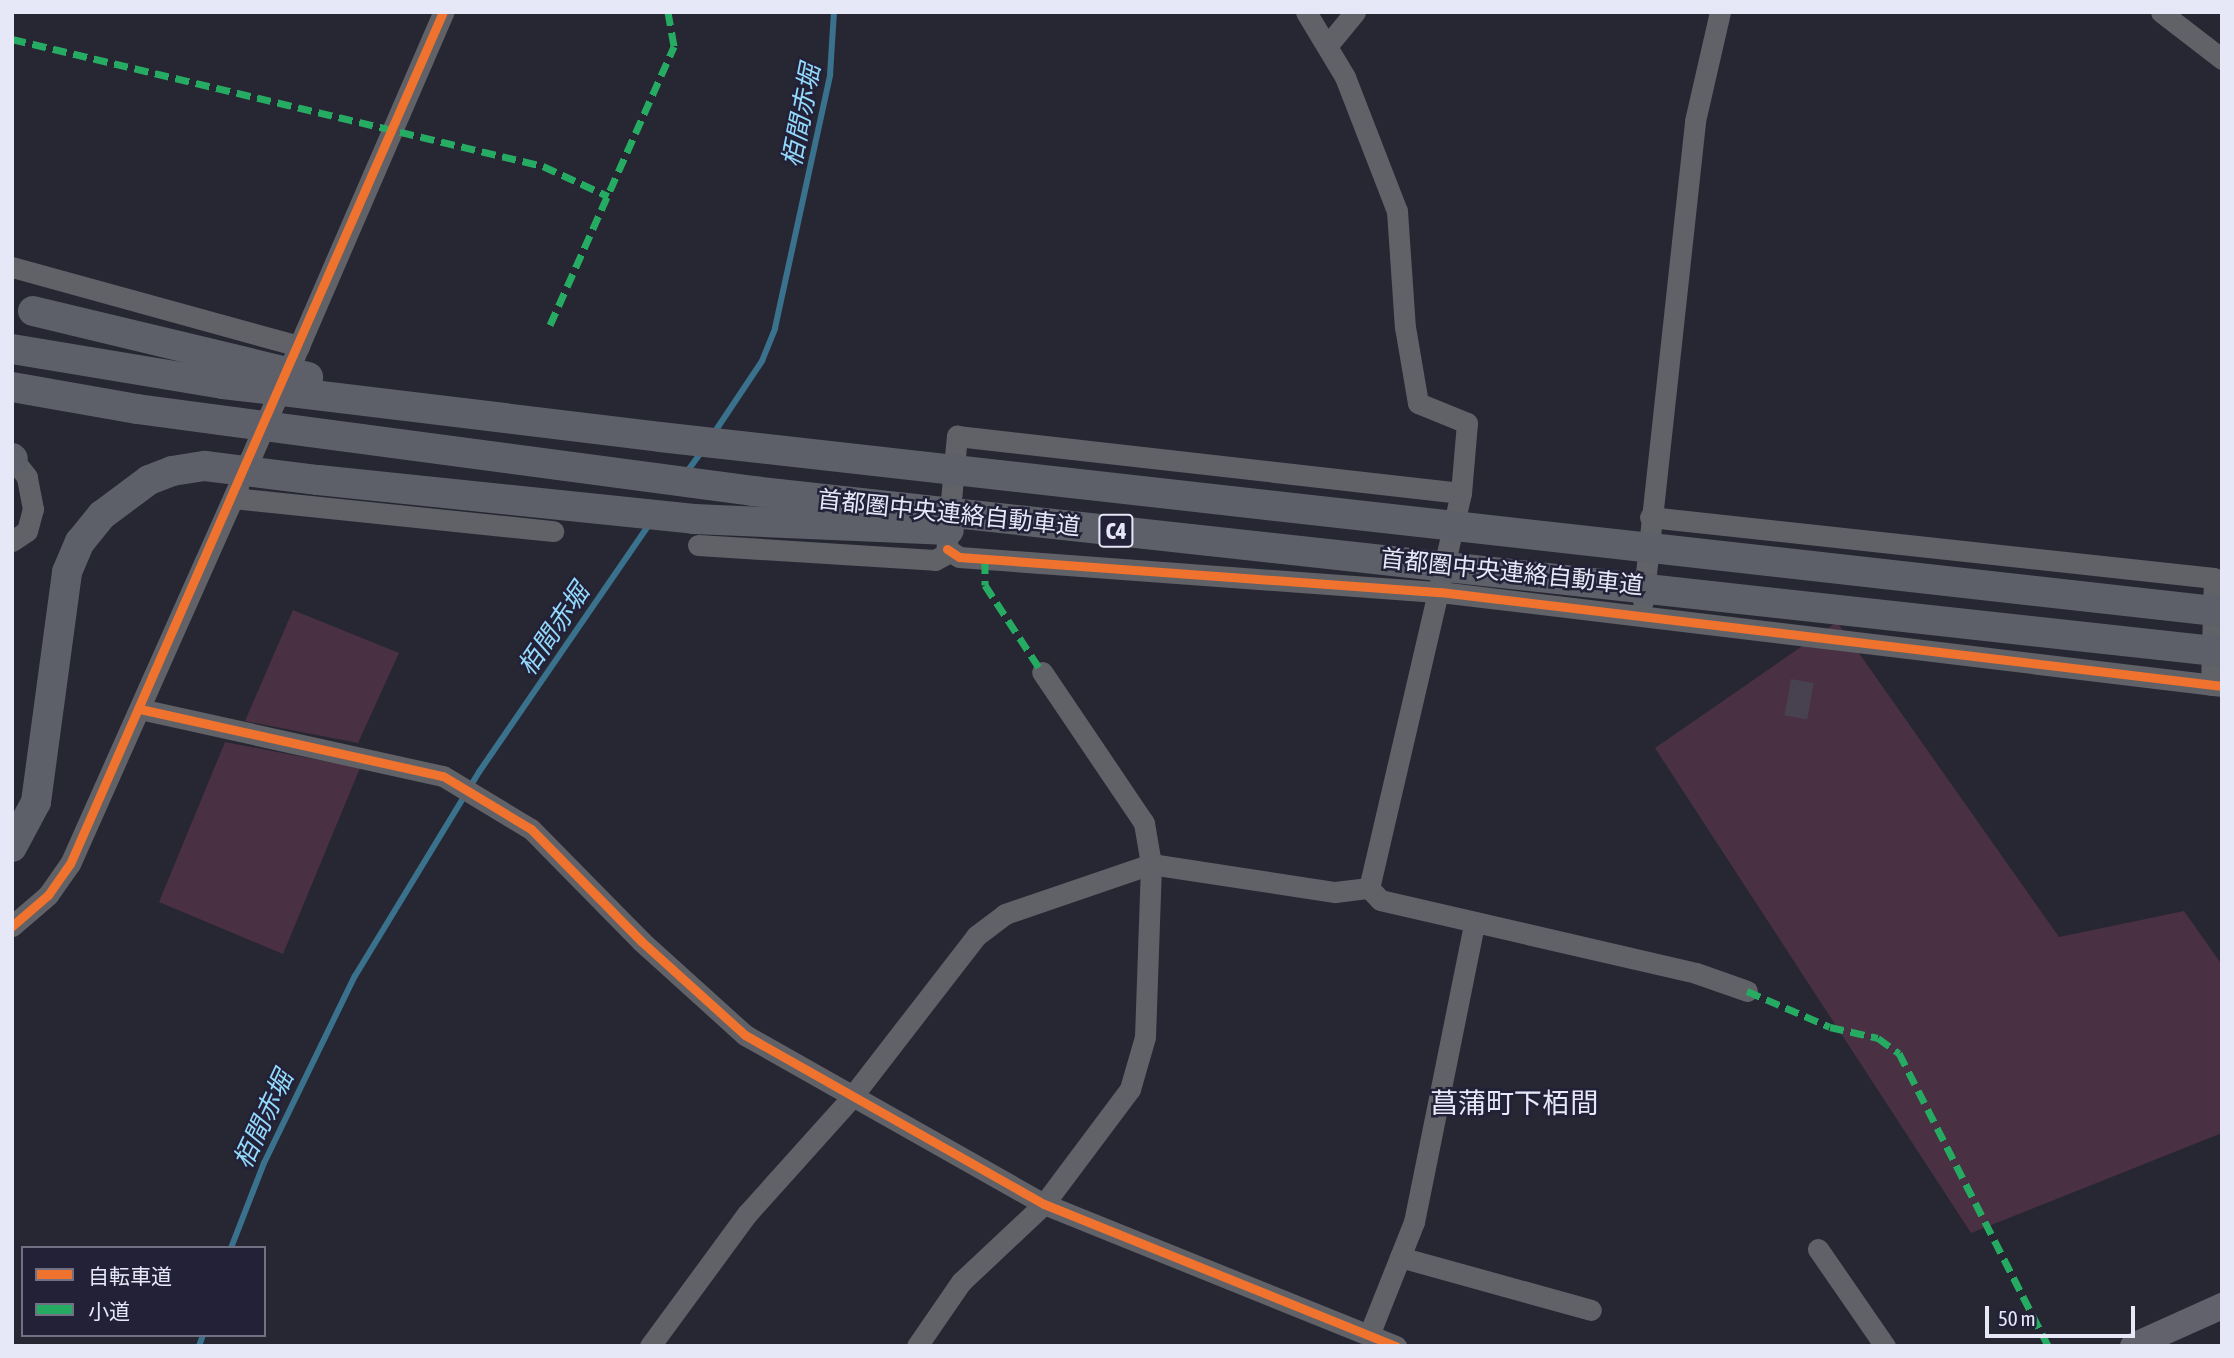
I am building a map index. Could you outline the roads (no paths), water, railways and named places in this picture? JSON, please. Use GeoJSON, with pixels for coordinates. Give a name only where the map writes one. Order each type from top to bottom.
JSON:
{"type":"FeatureCollection","features":[{"type":"Feature","properties":{"kind":"highway"},"geometry":{"type":"LineString","coordinates":[[23,308],[321,380],[660,437]]}},
{"type":"Feature","properties":{"kind":"highway","name":"首都圏中央連絡自動車道"},"geometry":{"type":"LineString","coordinates":[[12,349],[223,384],[660,437],[2222,612]]}},
{"type":"Feature","properties":{"kind":"highway","name":"首都圏中央連絡自動車道"},"geometry":{"type":"LineString","coordinates":[[12,387],[137,409],[726,488],[2222,652]]}},
{"type":"Feature","properties":{"kind":"highway"},"geometry":{"type":"LineString","coordinates":[[12,846],[36,802],[67,572],[80,542],[102,514],[149,480],[172,471],[205,466],[694,519],[1141,534]]}},
{"type":"Feature","properties":{"kind":"main road"},"geometry":{"type":"LineString","coordinates":[[2133,1346],[2222,1306]]}},
{"type":"Feature","properties":{"kind":"street"},"geometry":{"type":"LineString","coordinates":[[250,459],[443,12]]}},
{"type":"Feature","properties":{"kind":"street"},"geometry":{"type":"LineString","coordinates":[[1306,12],[1345,76],[1397,211],[1405,327],[1418,403],[1467,422],[1461,493],[1369,888]]}},
{"type":"Feature","properties":{"kind":"street"},"geometry":{"type":"LineString","coordinates":[[1327,46],[1355,12]]}},
{"type":"Feature","properties":{"kind":"street"},"geometry":{"type":"LineString","coordinates":[[1642,617],[1650,517],[1695,121],[1720,12]]}},
{"type":"Feature","properties":{"kind":"street"},"geometry":{"type":"LineString","coordinates":[[2161,12],[2222,59]]}},
{"type":"Feature","properties":{"kind":"street"},"geometry":{"type":"LineString","coordinates":[[12,267],[299,346]]}},
{"type":"Feature","properties":{"kind":"street"},"geometry":{"type":"LineString","coordinates":[[698,545],[935,560],[947,549],[957,436],[1461,493]]}},
{"type":"Feature","properties":{"kind":"street"},"geometry":{"type":"LineString","coordinates":[[12,541],[27,531],[33,509],[27,477],[13,459]]}},
{"type":"Feature","properties":{"kind":"street"},"geometry":{"type":"LineString","coordinates":[[12,926],[48,895],[70,864],[235,493],[553,531]]}},
{"type":"Feature","properties":{"kind":"street"},"geometry":{"type":"LineString","coordinates":[[947,549],[959,557],[1440,592],[2216,686],[2214,578],[1650,517]]}},
{"type":"Feature","properties":{"kind":"street"},"geometry":{"type":"LineString","coordinates":[[917,1346],[961,1282],[1044,1203],[1130,1089],[1145,1037],[1152,864],[1144,823],[1042,672]]}},
{"type":"Feature","properties":{"kind":"street"},"geometry":{"type":"LineString","coordinates":[[140,709],[443,776],[489,801],[531,829],[660,960],[745,1035],[850,1097],[1044,1203],[1396,1346]]}},
{"type":"Feature","properties":{"kind":"street"},"geometry":{"type":"LineString","coordinates":[[650,1346],[747,1214],[850,1097],[985,927],[1014,909],[1152,864],[1335,892],[1369,888]]}},
{"type":"Feature","properties":{"kind":"street"},"geometry":{"type":"LineString","coordinates":[[1369,888],[1380,900],[1474,924],[1696,973],[1746,991]]}},
{"type":"Feature","properties":{"kind":"street"},"geometry":{"type":"LineString","coordinates":[[1369,1335],[1414,1222],[1474,924]]}},
{"type":"Feature","properties":{"kind":"street"},"geometry":{"type":"LineString","coordinates":[[1818,1249],[1885,1346]]}},
{"type":"Feature","properties":{"kind":"street"},"geometry":{"type":"LineString","coordinates":[[1400,1257],[1591,1310]]}},
{"type":"Feature","properties":{"kind":"waterway","name":"栢間赤堀"},"geometry":{"type":"LineString","coordinates":[[714,433],[762,361],[775,328],[830,75],[834,12]]}},
{"type":"Feature","properties":{"kind":"waterway","name":"栢間赤堀"},"geometry":{"type":"LineString","coordinates":[[686,473],[702,451]]}},
{"type":"Feature","properties":{"kind":"waterway","name":"栢間赤堀"},"geometry":{"type":"LineString","coordinates":[[232,1246],[264,1163],[355,976],[479,772],[649,525]]}},
{"type":"Feature","properties":{"kind":"waterway","name":"栢間赤堀"},"geometry":{"type":"LineString","coordinates":[[199,1346],[202,1337]]}},
{"type":"Feature","properties":{"kind":"district","name":"菖蒲町下栢間"},"geometry":{"type":"Point","coordinates":[1514,1103]}}]}
